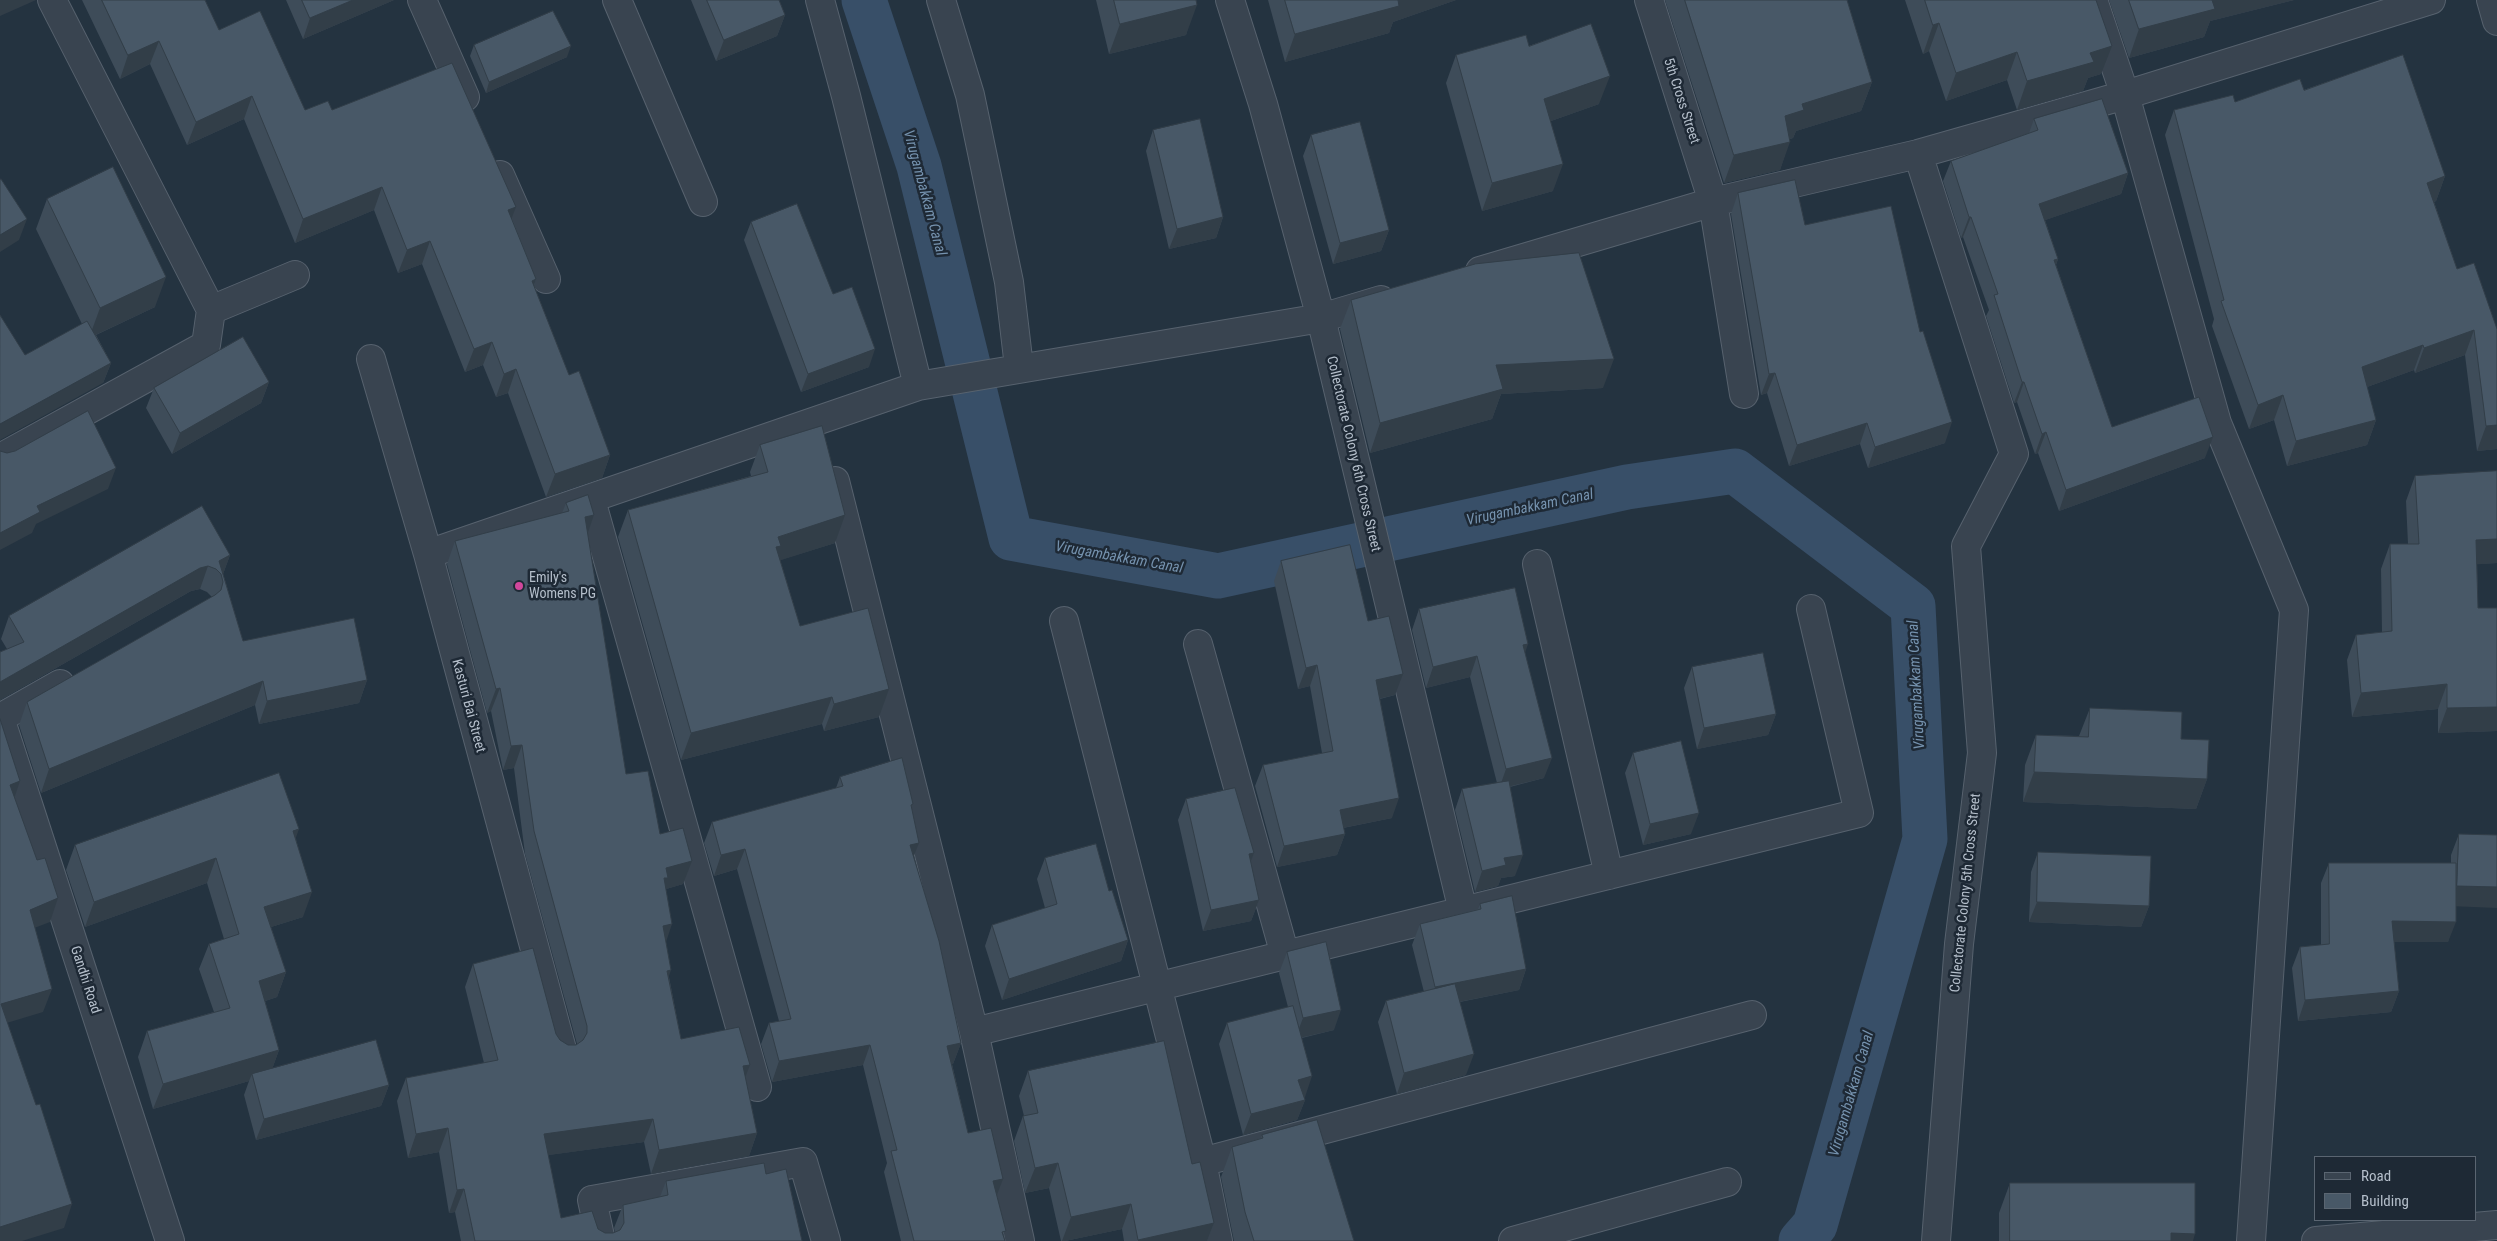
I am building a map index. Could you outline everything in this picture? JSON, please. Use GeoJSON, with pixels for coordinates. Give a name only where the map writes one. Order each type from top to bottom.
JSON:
{"type":"FeatureCollection","features":[{"type":"Feature","properties":{"kind":"street"},"geometry":{"type":"LineString","coordinates":[[422,0],[474,117]]}},
{"type":"Feature","properties":{"kind":"street"},"geometry":{"type":"LineString","coordinates":[[616,0],[703,202]]}},
{"type":"Feature","properties":{"kind":"street"},"geometry":{"type":"LineString","coordinates":[[820,0],[846,96],[918,386]]}},
{"type":"Feature","properties":{"kind":"street"},"geometry":{"type":"LineString","coordinates":[[941,0],[972,104],[1009,282],[1019,367]]}},
{"type":"Feature","properties":{"kind":"street","name":"Collectorate Colony 6th Cross Street"},"geometry":{"type":"LineString","coordinates":[[1230,0],[1263,104],[1321,318],[1360,477],[1391,620],[1463,911]]}},
{"type":"Feature","properties":{"kind":"street","name":"5th Cross Street"},"geometry":{"type":"LineString","coordinates":[[1649,0],[1713,202]]}},
{"type":"Feature","properties":{"kind":"street"},"geometry":{"type":"LineString","coordinates":[[2094,0],[2125,95],[2217,423],[2294,610],[2251,1241]]}},
{"type":"Feature","properties":{"kind":"street"},"geometry":{"type":"LineString","coordinates":[[1455,278],[1713,202],[1918,154],[2125,95],[2430,0]]}},
{"type":"Feature","properties":{"kind":"street"},"geometry":{"type":"LineString","coordinates":[[2491,0],[2497,21]]}},
{"type":"Feature","properties":{"kind":"street"},"geometry":{"type":"LineString","coordinates":[[0,458],[206,345],[211,310],[54,1]]}},
{"type":"Feature","properties":{"kind":"street"},"geometry":{"type":"LineString","coordinates":[[490,153],[546,279]]}},
{"type":"Feature","properties":{"kind":"street","name":"Collectorate Colony 5th Cross Street"},"geometry":{"type":"LineString","coordinates":[[1918,154],[2014,454],[1966,546],[1982,753],[1959,944],[1936,1241]]}},
{"type":"Feature","properties":{"kind":"street"},"geometry":{"type":"LineString","coordinates":[[1713,202],[1744,394]]}},
{"type":"Feature","properties":{"kind":"street"},"geometry":{"type":"LineString","coordinates":[[211,310],[296,275]]}},
{"type":"Feature","properties":{"kind":"street"},"geometry":{"type":"LineString","coordinates":[[428,554],[591,500],[918,386],[1019,367],[1321,318],[1407,292]]}},
{"type":"Feature","properties":{"kind":"street","name":"Kasturi Bai Street"},"geometry":{"type":"LineString","coordinates":[[371,359],[428,554],[563,1054]]}},
{"type":"Feature","properties":{"kind":"street"},"geometry":{"type":"LineString","coordinates":[[820,419],[974,1032],[1020,1241]]}},
{"type":"Feature","properties":{"kind":"street"},"geometry":{"type":"LineString","coordinates":[[591,500],[757,1087]]}},
{"type":"Feature","properties":{"kind":"street"},"geometry":{"type":"LineString","coordinates":[[1537,564],[1609,875]]}},
{"type":"Feature","properties":{"kind":"street"},"geometry":{"type":"LineString","coordinates":[[974,1032],[1859,813],[1811,609]]}},
{"type":"Feature","properties":{"kind":"street"},"geometry":{"type":"LineString","coordinates":[[1064,621],[1202,1162],[1218,1241]]}},
{"type":"Feature","properties":{"kind":"street"},"geometry":{"type":"LineString","coordinates":[[1198,644],[1285,956]]}},
{"type":"Feature","properties":{"kind":"street"},"geometry":{"type":"LineString","coordinates":[[0,718],[78,674]]}},
{"type":"Feature","properties":{"kind":"street","name":"Gandhi Road"},"geometry":{"type":"LineString","coordinates":[[0,718],[170,1241]]}},
{"type":"Feature","properties":{"kind":"street"},"geometry":{"type":"LineString","coordinates":[[1202,1162],[1752,1015]]}},
{"type":"Feature","properties":{"kind":"street"},"geometry":{"type":"LineString","coordinates":[[601,1241],[592,1200],[803,1162],[826,1241]]}},
{"type":"Feature","properties":{"kind":"street"},"geometry":{"type":"LineString","coordinates":[[1513,1241],[1727,1182]]}},
{"type":"Feature","properties":{"kind":"street"},"geometry":{"type":"LineString","coordinates":[[2316,1241],[2497,1225]]}},
{"type":"Feature","properties":{"kind":"building"},"geometry":{"type":"Polygon","coordinates":[[[102,0],[205,0],[219,30],[260,11],[305,110],[328,101],[332,110],[452,63],[516,207],[508,210],[536,279],[532,281],[569,375],[579,371],[610,455],[555,474],[516,369],[504,374],[492,342],[474,349],[430,241],[407,250],[382,187],[303,219],[252,96],[196,122],[159,41],[128,55],[102,0]]]}},
{"type":"Feature","properties":{"kind":"building"},"geometry":{"type":"Polygon","coordinates":[[[302,0],[353,0],[310,18],[302,0]]]}},
{"type":"Feature","properties":{"kind":"building"},"geometry":{"type":"Polygon","coordinates":[[[707,0],[779,0],[785,15],[724,40],[707,0]]]}},
{"type":"Feature","properties":{"kind":"building"},"geometry":{"type":"Polygon","coordinates":[[[1114,0],[1196,0],[1197,5],[1120,24],[1114,0]]]}},
{"type":"Feature","properties":{"kind":"building"},"geometry":{"type":"Polygon","coordinates":[[[1285,0],[1398,0],[1399,6],[1295,34],[1285,0]]]}},
{"type":"Feature","properties":{"kind":"building"},"geometry":{"type":"Polygon","coordinates":[[[1685,0],[1847,0],[1872,82],[1802,104],[1804,110],[1785,116],[1790,142],[1734,155],[1685,0]]]}},
{"type":"Feature","properties":{"kind":"building"},"geometry":{"type":"Polygon","coordinates":[[[1925,0],[2096,0],[2112,46],[2090,53],[2094,62],[2027,81],[2017,52],[1956,73],[1939,23],[1933,25],[1925,0]]]}},
{"type":"Feature","properties":{"kind":"building"},"geometry":{"type":"Polygon","coordinates":[[[2129,0],[2212,0],[2215,9],[2139,29],[2129,0]]]}},
{"type":"Feature","properties":{"kind":"building"},"geometry":{"type":"Polygon","coordinates":[[[553,11],[571,46],[489,82],[474,45],[553,11]]]}},
{"type":"Feature","properties":{"kind":"building"},"geometry":{"type":"Polygon","coordinates":[[[1591,24],[1610,76],[1544,99],[1563,164],[1492,183],[1456,55],[1526,35],[1529,46],[1591,24]]]}},
{"type":"Feature","properties":{"kind":"building"},"geometry":{"type":"Polygon","coordinates":[[[2403,55],[2445,176],[2427,183],[2457,269],[2474,263],[2497,329],[2497,425],[2486,426],[2474,330],[2424,348],[2423,345],[2362,367],[2376,420],[2296,441],[2283,395],[2258,405],[2221,301],[2224,300],[2174,110],[2233,95],[2235,102],[2300,79],[2304,90],[2403,55]]]}},
{"type":"Feature","properties":{"kind":"building"},"geometry":{"type":"Polygon","coordinates":[[[2102,99],[2128,173],[2039,204],[2058,259],[2054,260],[2112,427],[2199,397],[2213,437],[2066,490],[2046,432],[2042,434],[2024,382],[2022,382],[1994,295],[1998,294],[1971,217],[1969,217],[1951,161],[2038,130],[2034,119],[2102,99]]]}},
{"type":"Feature","properties":{"kind":"building"},"geometry":{"type":"Polygon","coordinates":[[[1200,119],[1223,217],[1177,229],[1153,130],[1200,119]]]}},
{"type":"Feature","properties":{"kind":"building"},"geometry":{"type":"Polygon","coordinates":[[[1360,122],[1389,230],[1340,243],[1311,135],[1360,122]]]}},
{"type":"Feature","properties":{"kind":"building"},"geometry":{"type":"Polygon","coordinates":[[[113,167],[166,277],[100,308],[47,199],[113,167]]]}},
{"type":"Feature","properties":{"kind":"building"},"geometry":{"type":"Polygon","coordinates":[[[0,180],[27,219],[0,235],[0,180]]]}},
{"type":"Feature","properties":{"kind":"building"},"geometry":{"type":"Polygon","coordinates":[[[1795,180],[1805,225],[1891,206],[1920,332],[1923,331],[1952,422],[1875,447],[1867,423],[1797,445],[1775,373],[1769,374],[1738,193],[1795,180]]]}},
{"type":"Feature","properties":{"kind":"building"},"geometry":{"type":"Polygon","coordinates":[[[797,204],[833,294],[852,287],[875,349],[808,374],[751,222],[797,204]]]}},
{"type":"Feature","properties":{"kind":"building"},"geometry":{"type":"Polygon","coordinates":[[[1579,253],[1614,359],[1496,365],[1503,389],[1380,423],[1351,300],[1475,264],[1579,253]]]}},
{"type":"Feature","properties":{"kind":"building"},"geometry":{"type":"Polygon","coordinates":[[[0,315],[25,355],[87,321],[111,363],[0,424],[0,315]]]}},
{"type":"Feature","properties":{"kind":"building"},"geometry":{"type":"Polygon","coordinates":[[[243,337],[269,382],[180,433],[154,388],[243,337]]]}},
{"type":"Feature","properties":{"kind":"building"},"geometry":{"type":"Polygon","coordinates":[[[88,411],[116,468],[37,506],[40,512],[0,533],[0,451],[7,453],[15,451],[88,411]]]}},
{"type":"Feature","properties":{"kind":"building"},"geometry":{"type":"Polygon","coordinates":[[[822,426],[845,515],[778,537],[781,546],[776,547],[800,626],[868,608],[889,689],[834,704],[832,697],[691,733],[628,510],[768,472],[760,445],[822,426]]]}},
{"type":"Feature","properties":{"kind":"building"},"geometry":{"type":"Polygon","coordinates":[[[2497,471],[2497,539],[2476,540],[2478,608],[2497,608],[2497,707],[2447,708],[2447,684],[2361,693],[2356,635],[2392,631],[2390,544],[2419,544],[2415,476],[2497,471]]]}},
{"type":"Feature","properties":{"kind":"building"},"geometry":{"type":"Polygon","coordinates":[[[588,495],[594,515],[585,517],[626,774],[648,771],[660,834],[683,828],[692,861],[666,868],[668,878],[664,878],[672,924],[663,926],[671,970],[667,971],[681,1039],[739,1027],[750,1065],[743,1066],[757,1133],[659,1150],[653,1119],[544,1134],[561,1218],[592,1211],[598,1229],[605,1233],[613,1233],[620,1230],[624,1223],[623,1205],[668,1195],[666,1181],[764,1163],[766,1174],[786,1169],[802,1241],[475,1241],[464,1189],[457,1190],[448,1128],[416,1134],[406,1078],[498,1060],[473,964],[533,948],[556,1034],[560,1040],[568,1045],[576,1045],[583,1040],[587,1033],[587,1026],[534,831],[522,745],[511,746],[500,688],[496,689],[455,541],[569,511],[566,503],[588,495]]]}},
{"type":"Feature","properties":{"kind":"building"},"geometry":{"type":"Polygon","coordinates":[[[202,506],[230,555],[219,561],[243,641],[354,618],[367,680],[267,701],[263,681],[49,769],[27,702],[215,595],[221,590],[223,582],[221,574],[216,569],[208,566],[200,568],[0,682],[0,652],[24,642],[9,616],[202,506]]]}},
{"type":"Feature","properties":{"kind":"building"},"geometry":{"type":"Polygon","coordinates":[[[1350,545],[1368,621],[1389,616],[1403,674],[1376,680],[1399,798],[1340,810],[1345,834],[1284,846],[1263,765],[1333,751],[1317,665],[1306,668],[1281,561],[1350,545]]]}},
{"type":"Feature","properties":{"kind":"building"},"geometry":{"type":"Polygon","coordinates":[[[1515,588],[1528,644],[1523,645],[1552,758],[1506,769],[1477,656],[1433,667],[1419,609],[1515,588]]]}},
{"type":"Feature","properties":{"kind":"building"},"geometry":{"type":"Polygon","coordinates":[[[1763,653],[1776,714],[1704,728],[1692,667],[1763,653]]]}},
{"type":"Feature","properties":{"kind":"building"},"geometry":{"type":"Polygon","coordinates":[[[2090,708],[2182,712],[2181,739],[2209,740],[2207,779],[2034,772],[2036,735],[2088,737],[2090,708]]]}},
{"type":"Feature","properties":{"kind":"building"},"geometry":{"type":"Polygon","coordinates":[[[0,719],[20,781],[10,785],[37,860],[45,858],[58,898],[30,910],[52,989],[1,1004],[36,1105],[40,1104],[72,1204],[0,1227],[0,719]]]}},
{"type":"Feature","properties":{"kind":"building"},"geometry":{"type":"Polygon","coordinates":[[[1681,741],[1699,813],[1650,824],[1633,753],[1681,741]]]}},
{"type":"Feature","properties":{"kind":"building"},"geometry":{"type":"Polygon","coordinates":[[[902,758],[913,804],[911,805],[919,843],[910,845],[939,941],[961,1043],[947,1046],[968,1133],[991,1128],[1003,1179],[993,1181],[1006,1231],[1002,1232],[1005,1241],[914,1241],[891,1151],[897,1150],[870,1045],[779,1061],[769,1023],[791,1019],[745,849],[721,855],[712,822],[843,786],[840,777],[902,758]]]}},
{"type":"Feature","properties":{"kind":"building"},"geometry":{"type":"Polygon","coordinates":[[[279,773],[299,829],[293,831],[312,892],[264,907],[286,972],[259,981],[279,1050],[163,1084],[147,1031],[230,1008],[209,944],[239,934],[216,858],[94,902],[75,845],[279,773]]]}},
{"type":"Feature","properties":{"kind":"building"},"geometry":{"type":"Polygon","coordinates":[[[1509,781],[1523,855],[1504,858],[1506,865],[1482,871],[1462,789],[1509,781]]]}},
{"type":"Feature","properties":{"kind":"building"},"geometry":{"type":"Polygon","coordinates":[[[1235,788],[1254,853],[1249,854],[1259,900],[1211,910],[1186,799],[1235,788]]]}},
{"type":"Feature","properties":{"kind":"building"},"geometry":{"type":"Polygon","coordinates":[[[2459,834],[2497,835],[2497,887],[2457,886],[2459,834]]]}},
{"type":"Feature","properties":{"kind":"building"},"geometry":{"type":"Polygon","coordinates":[[[1096,844],[1109,891],[1112,890],[1128,940],[1009,979],[992,925],[1057,904],[1045,858],[1096,844]]]}},
{"type":"Feature","properties":{"kind":"building"},"geometry":{"type":"Polygon","coordinates":[[[2038,852],[2151,856],[2149,906],[2037,902],[2038,852]]]}},
{"type":"Feature","properties":{"kind":"building"},"geometry":{"type":"Polygon","coordinates":[[[2329,863],[2456,863],[2456,922],[2392,921],[2399,991],[2305,1000],[2300,947],[2329,944],[2329,863]]]}},
{"type":"Feature","properties":{"kind":"building"},"geometry":{"type":"Polygon","coordinates":[[[1512,896],[1526,969],[1435,987],[1420,924],[1481,909],[1480,904],[1512,896]]]}},
{"type":"Feature","properties":{"kind":"building"},"geometry":{"type":"Polygon","coordinates":[[[1326,942],[1341,1010],[1303,1018],[1287,952],[1326,942]]]}},
{"type":"Feature","properties":{"kind":"building"},"geometry":{"type":"Polygon","coordinates":[[[1455,984],[1474,1054],[1404,1073],[1386,1001],[1455,984]]]}},
{"type":"Feature","properties":{"kind":"building"},"geometry":{"type":"Polygon","coordinates":[[[1293,1006],[1312,1076],[1298,1080],[1305,1100],[1251,1114],[1227,1023],[1293,1006]]]}},
{"type":"Feature","properties":{"kind":"building"},"geometry":{"type":"Polygon","coordinates":[[[376,1040],[389,1085],[264,1119],[252,1074],[376,1040]]]}},
{"type":"Feature","properties":{"kind":"building"},"geometry":{"type":"Polygon","coordinates":[[[1164,1041],[1192,1164],[1200,1162],[1214,1223],[1138,1240],[1131,1204],[1071,1217],[1058,1163],[1035,1168],[1023,1116],[1038,1113],[1028,1071],[1164,1041]]]}},
{"type":"Feature","properties":{"kind":"building"},"geometry":{"type":"Polygon","coordinates":[[[1317,1120],[1354,1241],[1254,1241],[1245,1212],[1232,1147],[1263,1138],[1262,1135],[1317,1120]]]}},
{"type":"Feature","properties":{"kind":"building"},"geometry":{"type":"Polygon","coordinates":[[[2010,1183],[2195,1183],[2195,1234],[2171,1233],[2171,1241],[2010,1241],[2010,1183]]]}},
{"type":"Feature","properties":{"kind":"waterway","name":"Virugambakkam Canal"},"geometry":{"type":"LineString","coordinates":[[864,0],[919,166],[1011,538],[1218,576],[1627,487],[1735,471],[1913,606],[1925,839],[1815,1225],[1801,1241]]}},
{"type":"Feature","properties":{"kind":"place","name":"Emily's Womens PG"},"geometry":{"type":"Point","coordinates":[519,586]}}]}
